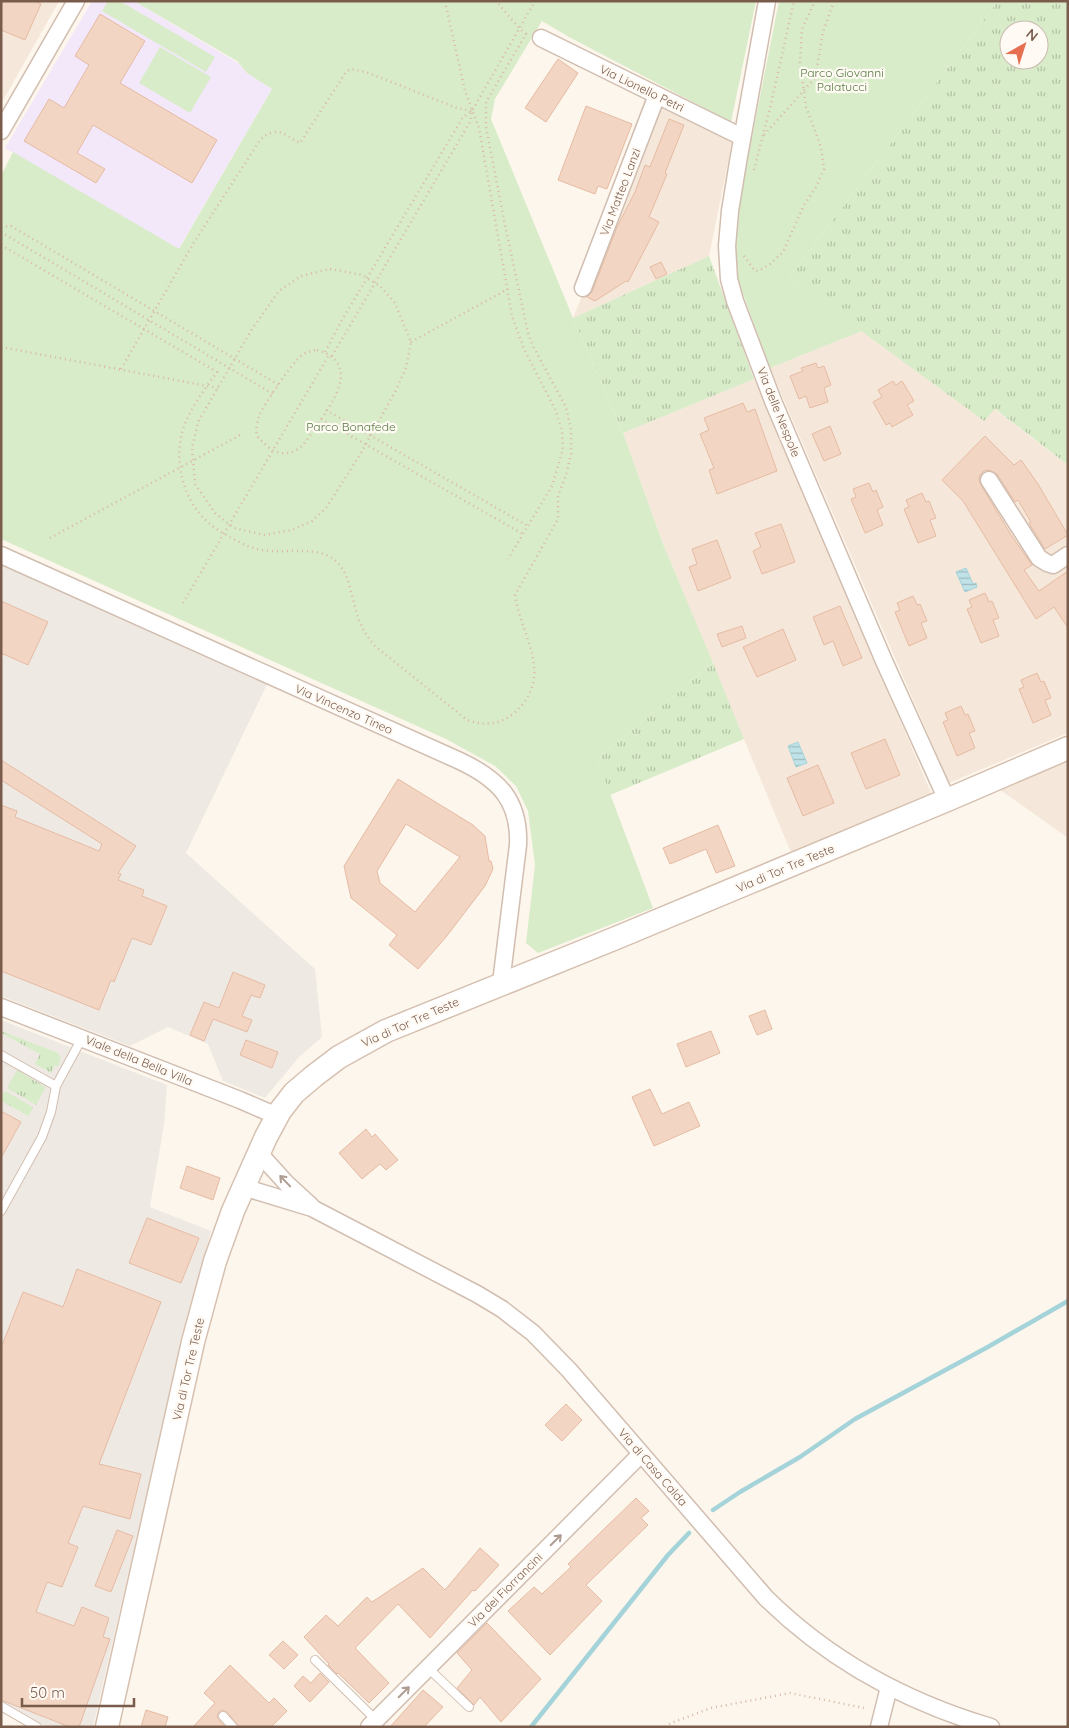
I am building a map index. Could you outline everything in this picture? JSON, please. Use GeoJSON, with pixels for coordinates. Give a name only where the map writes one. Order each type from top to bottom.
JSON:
{"type":"FeatureCollection","features":[{"type":"Feature","properties":{"kind":"street"},"geometry":{"type":"LineString","coordinates":[[1,131],[76,1]]}},
{"type":"Feature","properties":{"kind":"street","name":"Via delle Nespole"},"geometry":{"type":"LineString","coordinates":[[767,1],[733,193],[727,246],[727,270],[733,294],[770,391],[856,596],[947,800]]}},
{"type":"Feature","properties":{"kind":"street","name":"Via Lionello Petri"},"geometry":{"type":"LineString","coordinates":[[542,38],[742,137]]}},
{"type":"Feature","properties":{"kind":"street","name":"Via Matteo Lanzi"},"geometry":{"type":"LineString","coordinates":[[584,288],[656,95]]}},
{"type":"Feature","properties":{"kind":"street"},"geometry":{"type":"LineString","coordinates":[[989,480],[1040,558],[1046,563],[1053,565],[1068,555]]}},
{"type":"Feature","properties":{"kind":"street","name":"Via Vincenzo Tineo"},"geometry":{"type":"LineString","coordinates":[[1,555],[460,761],[490,778],[506,796],[518,826],[518,846],[501,983]]}},
{"type":"Feature","properties":{"kind":"street","name":"Via di Tor Tre Teste"},"geometry":{"type":"LineString","coordinates":[[107,1727],[193,1342],[218,1249],[243,1187],[276,1116],[289,1099],[323,1068],[354,1048],[399,1025],[626,934],[1068,748]]}},
{"type":"Feature","properties":{"kind":"street","name":"Viale della Bella Villa"},"geometry":{"type":"LineString","coordinates":[[1,1007],[240,1100],[276,1116]]}},
{"type":"Feature","properties":{"kind":"street","name":"Via di Casa Calda"},"geometry":{"type":"LineString","coordinates":[[259,1153],[312,1208]]}},
{"type":"Feature","properties":{"kind":"street","name":"Via di Casa Calda"},"geometry":{"type":"LineString","coordinates":[[243,1187],[312,1208],[450,1279],[511,1316],[533,1333],[557,1357],[781,1613],[829,1651],[863,1673],[889,1687],[950,1713],[991,1727]]}},
{"type":"Feature","properties":{"kind":"street","name":"Via dei Fiorrancini"},"geometry":{"type":"LineString","coordinates":[[373,1723],[641,1454]]}},
{"type":"Feature","properties":{"kind":"street"},"geometry":{"type":"LineString","coordinates":[[879,1727],[889,1687]]}},
{"type":"Feature","properties":{"kind":"lane"},"geometry":{"type":"LineString","coordinates":[[1,1211],[42,1137],[51,1112],[56,1086],[82,1038]]}},
{"type":"Feature","properties":{"kind":"lane"},"geometry":{"type":"LineString","coordinates":[[1,1055],[56,1086]]}},
{"type":"Feature","properties":{"kind":"lane"},"geometry":{"type":"LineString","coordinates":[[315,1660],[373,1723]]}},
{"type":"Feature","properties":{"kind":"lane"},"geometry":{"type":"LineString","coordinates":[[428,1668],[469,1707]]}},
{"type":"Feature","properties":{"kind":"lane"},"geometry":{"type":"LineString","coordinates":[[1,1706],[37,1727]]}},
{"type":"Feature","properties":{"kind":"lane"},"geometry":{"type":"LineString","coordinates":[[222,1716],[233,1727]]}},
{"type":"Feature","properties":{"kind":"path"},"geometry":{"type":"LineString","coordinates":[[445,1],[465,91],[479,128],[512,316],[524,348],[556,408],[562,431],[563,449],[552,486],[508,559]]}},
{"type":"Feature","properties":{"kind":"path"},"geometry":{"type":"LineString","coordinates":[[1,245],[218,372],[187,417],[181,436],[179,468],[185,489],[194,505],[208,523],[242,545],[261,550],[310,551],[326,555],[336,561],[345,574],[366,636],[388,657],[467,720],[479,724],[507,719],[519,708],[533,686],[535,666],[525,629],[517,609],[515,595],[558,519],[558,496],[571,454],[571,430],[566,407],[528,333],[486,127],[486,102],[526,34],[496,1]]}},
{"type":"Feature","properties":{"kind":"path"},"geometry":{"type":"LineString","coordinates":[[184,604],[272,450],[375,283],[470,122],[472,112],[535,1]]}},
{"type":"Feature","properties":{"kind":"path"},"geometry":{"type":"LineString","coordinates":[[752,177],[794,1]]}},
{"type":"Feature","properties":{"kind":"path"},"geometry":{"type":"LineString","coordinates":[[743,252],[744,258],[755,271],[770,264],[783,252],[804,205],[816,187],[824,169],[821,148],[806,107],[800,63],[802,29],[815,1]]}},
{"type":"Feature","properties":{"kind":"path"},"geometry":{"type":"LineString","coordinates":[[763,136],[816,74],[823,32],[834,1]]}},
{"type":"Feature","properties":{"kind":"path"},"geometry":{"type":"LineString","coordinates":[[121,369],[193,244],[260,140],[269,132],[277,131],[300,143],[346,72],[352,69],[366,72],[457,108],[472,112]]}},
{"type":"Feature","properties":{"kind":"path"},"geometry":{"type":"LineString","coordinates":[[325,352],[342,320],[463,117],[472,112]]}},
{"type":"Feature","properties":{"kind":"path"},"geometry":{"type":"LineString","coordinates":[[1,227],[11,226],[279,385]]}},
{"type":"Feature","properties":{"kind":"path"},"geometry":{"type":"LineString","coordinates":[[1,232],[273,394]]}},
{"type":"Feature","properties":{"kind":"path"},"geometry":{"type":"LineString","coordinates":[[330,269],[362,275],[368,279],[375,283],[395,303],[411,342],[406,368],[370,436],[326,508],[312,521],[292,530],[264,535],[234,528],[214,513],[195,484],[192,448],[198,422],[252,329],[279,291],[301,276],[330,269]]}},
{"type":"Feature","properties":{"kind":"path"},"geometry":{"type":"LineString","coordinates":[[411,342],[508,289]]}},
{"type":"Feature","properties":{"kind":"path"},"geometry":{"type":"LineString","coordinates":[[1,347],[218,388]]}},
{"type":"Feature","properties":{"kind":"path"},"geometry":{"type":"LineString","coordinates":[[317,350],[325,352],[330,356],[338,362],[342,377],[340,386],[321,419],[298,449],[280,453],[272,450],[257,435],[256,427],[260,414],[291,365],[299,358],[308,351],[317,350]]}},
{"type":"Feature","properties":{"kind":"path"},"geometry":{"type":"LineString","coordinates":[[326,410],[528,526]]}},
{"type":"Feature","properties":{"kind":"path"},"geometry":{"type":"LineString","coordinates":[[321,419],[523,534]]}},
{"type":"Feature","properties":{"kind":"path"},"geometry":{"type":"LineString","coordinates":[[50,538],[242,434]]}},
{"type":"Feature","properties":{"kind":"path"},"geometry":{"type":"LineString","coordinates":[[665,1727],[711,1708],[790,1693],[864,1708]]}},
{"type":"Feature","properties":{"kind":"shaded area"},"geometry":{"type":"Polygon","coordinates":[[[1,1],[59,1],[1,104],[1,1]]]}},
{"type":"Feature","properties":{"kind":"shaded area"},"geometry":{"type":"Polygon","coordinates":[[[92,1],[134,1],[238,63],[247,73],[272,89],[178,250],[5,148],[92,1]]]}},
{"type":"Feature","properties":{"kind":"shaded area"},"geometry":{"type":"Polygon","coordinates":[[[660,104],[733,138],[709,256],[573,318],[660,104]]]}},
{"type":"Feature","properties":{"kind":"shaded area"},"geometry":{"type":"Polygon","coordinates":[[[862,331],[984,421],[994,409],[1068,465],[1068,733],[949,783],[770,368],[862,331]]]}},
{"type":"Feature","properties":{"kind":"shaded area"},"geometry":{"type":"Polygon","coordinates":[[[754,379],[932,795],[792,855],[663,544],[623,433],[754,379]]]}},
{"type":"Feature","properties":{"kind":"shaded area"},"geometry":{"type":"Polygon","coordinates":[[[1,555],[271,676],[186,853],[315,969],[322,1037],[299,1057],[265,1098],[223,1081],[208,1044],[168,1027],[130,1046],[1,996],[1,555]]]}},
{"type":"Feature","properties":{"kind":"shaded area"},"geometry":{"type":"Polygon","coordinates":[[[1068,761],[1068,838],[999,789],[1068,761]]]}},
{"type":"Feature","properties":{"kind":"shaded area"},"geometry":{"type":"Polygon","coordinates":[[[1,1020],[167,1085],[164,1125],[150,1207],[211,1231],[186,1323],[93,1727],[47,1727],[1,1703],[1,1020]]]}},
{"type":"Feature","properties":{"kind":"green space"},"geometry":{"type":"Polygon","coordinates":[[[108,1],[120,1],[215,57],[206,72],[102,11],[108,1]]]}},
{"type":"Feature","properties":{"kind":"green space","name":"Parco Bonafede"},"geometry":{"type":"Polygon","coordinates":[[[134,1],[756,1],[731,122],[542,21],[495,99],[491,119],[573,318],[623,433],[663,544],[713,663],[597,759],[653,908],[538,953],[526,943],[535,865],[528,811],[516,786],[495,766],[446,739],[1,539],[1,176],[13,152],[179,249],[272,89],[247,73],[237,61],[134,1]]]}},
{"type":"Feature","properties":{"kind":"green space","name":"Parco Giovanni Palatucci"},"geometry":{"type":"Polygon","coordinates":[[[779,1],[998,1],[789,278],[862,331],[770,368],[737,278],[733,241],[779,1]]]}},
{"type":"Feature","properties":{"kind":"green space"},"geometry":{"type":"Polygon","coordinates":[[[998,1],[1068,1],[1068,465],[995,409],[984,421],[789,278],[998,1]]]}},
{"type":"Feature","properties":{"kind":"green space"},"geometry":{"type":"Polygon","coordinates":[[[160,47],[211,77],[190,113],[139,83],[160,47]]]}},
{"type":"Feature","properties":{"kind":"green space"},"geometry":{"type":"Polygon","coordinates":[[[709,256],[754,379],[623,433],[573,318],[709,256]]]}},
{"type":"Feature","properties":{"kind":"green space"},"geometry":{"type":"Polygon","coordinates":[[[713,663],[744,739],[610,795],[597,759],[713,663]]]}},
{"type":"Feature","properties":{"kind":"green space"},"geometry":{"type":"Polygon","coordinates":[[[1,1031],[58,1053],[61,1058],[58,1067],[55,1065],[51,1073],[35,1064],[40,1054],[1,1033],[1,1031]]]}},
{"type":"Feature","properties":{"kind":"green space"},"geometry":{"type":"Polygon","coordinates":[[[17,1070],[46,1087],[36,1105],[7,1088],[17,1070]]]}},
{"type":"Feature","properties":{"kind":"green space"},"geometry":{"type":"Polygon","coordinates":[[[5,1091],[33,1107],[29,1116],[1,1101],[1,1096],[5,1091]]]}},
{"type":"Feature","properties":{"kind":"water"},"geometry":{"type":"Polygon","coordinates":[[[966,568],[973,584],[976,583],[977,587],[965,592],[956,572],[966,568]]]}},
{"type":"Feature","properties":{"kind":"water"},"geometry":{"type":"Polygon","coordinates":[[[798,742],[807,763],[796,767],[788,746],[798,742]]]}},
{"type":"Feature","properties":{"kind":"building"},"geometry":{"type":"Polygon","coordinates":[[[1,1],[34,1],[41,4],[25,40],[1,30],[1,1]]]}},
{"type":"Feature","properties":{"kind":"building"},"geometry":{"type":"Polygon","coordinates":[[[100,14],[145,41],[120,83],[217,140],[192,183],[93,125],[77,153],[105,169],[96,183],[24,141],[49,99],[64,108],[89,65],[75,56],[100,14]]]}},
{"type":"Feature","properties":{"kind":"building"},"geometry":{"type":"Polygon","coordinates":[[[558,59],[578,73],[546,122],[525,108],[558,59]]]}},
{"type":"Feature","properties":{"kind":"building"},"geometry":{"type":"Polygon","coordinates":[[[586,106],[632,124],[607,189],[598,186],[595,194],[558,180],[586,106]]]}},
{"type":"Feature","properties":{"kind":"building"},"geometry":{"type":"Polygon","coordinates":[[[669,119],[684,125],[665,173],[667,174],[649,217],[659,222],[628,282],[626,281],[595,301],[587,297],[592,292],[617,227],[635,192],[645,165],[650,167],[669,119]]]}},
{"type":"Feature","properties":{"kind":"building"},"geometry":{"type":"Polygon","coordinates":[[[661,262],[667,274],[656,279],[650,267],[661,262]]]}},
{"type":"Feature","properties":{"kind":"building"},"geometry":{"type":"Polygon","coordinates":[[[816,363],[818,368],[824,366],[831,385],[824,388],[828,402],[810,408],[806,396],[799,399],[790,376],[803,371],[801,368],[816,363]]]}},
{"type":"Feature","properties":{"kind":"building"},"geometry":{"type":"Polygon","coordinates":[[[893,381],[896,385],[902,381],[914,401],[907,405],[913,415],[892,427],[890,423],[886,425],[873,402],[882,397],[878,390],[893,381]]]}},
{"type":"Feature","properties":{"kind":"building"},"geometry":{"type":"Polygon","coordinates":[[[743,403],[747,412],[755,409],[777,471],[717,494],[709,470],[714,468],[700,434],[709,430],[704,418],[743,403]]]}},
{"type":"Feature","properties":{"kind":"building"},"geometry":{"type":"Polygon","coordinates":[[[830,426],[841,454],[824,461],[812,434],[830,426]]]}},
{"type":"Feature","properties":{"kind":"building"},"geometry":{"type":"Polygon","coordinates":[[[985,436],[1014,465],[1021,460],[1038,484],[1068,535],[1045,549],[1018,500],[1015,502],[997,474],[989,470],[984,471],[980,475],[981,485],[1011,535],[1032,565],[1024,570],[1039,591],[1068,571],[1068,628],[1054,607],[1036,619],[963,501],[942,480],[985,436]]]}},
{"type":"Feature","properties":{"kind":"building"},"geometry":{"type":"Polygon","coordinates":[[[869,483],[873,492],[876,490],[883,507],[877,510],[883,525],[865,533],[851,499],[856,497],[853,489],[869,483]]]}},
{"type":"Feature","properties":{"kind":"building"},"geometry":{"type":"Polygon","coordinates":[[[922,493],[926,502],[929,501],[936,518],[930,520],[936,536],[918,543],[904,509],[909,507],[906,500],[922,493]]]}},
{"type":"Feature","properties":{"kind":"building"},"geometry":{"type":"Polygon","coordinates":[[[781,524],[795,562],[762,574],[753,551],[761,547],[755,533],[781,524]]]}},
{"type":"Feature","properties":{"kind":"building"},"geometry":{"type":"Polygon","coordinates":[[[717,540],[731,578],[698,591],[689,567],[697,564],[692,549],[717,540]]]}},
{"type":"Feature","properties":{"kind":"building"},"geometry":{"type":"Polygon","coordinates":[[[985,593],[989,602],[992,601],[999,618],[993,620],[999,636],[981,643],[967,609],[972,607],[969,600],[985,593]]]}},
{"type":"Feature","properties":{"kind":"building"},"geometry":{"type":"Polygon","coordinates":[[[913,596],[917,605],[920,604],[927,621],[921,623],[927,638],[909,646],[895,612],[900,610],[897,603],[913,596]]]}},
{"type":"Feature","properties":{"kind":"building"},"geometry":{"type":"Polygon","coordinates":[[[1,601],[48,622],[28,665],[1,653],[1,601]]]}},
{"type":"Feature","properties":{"kind":"building"},"geometry":{"type":"Polygon","coordinates":[[[840,606],[862,658],[843,666],[833,641],[824,645],[813,617],[840,606]]]}},
{"type":"Feature","properties":{"kind":"building"},"geometry":{"type":"Polygon","coordinates":[[[742,626],[746,638],[722,647],[717,634],[742,626]]]}},
{"type":"Feature","properties":{"kind":"building"},"geometry":{"type":"Polygon","coordinates":[[[783,629],[796,660],[757,677],[743,647],[783,629]]]}},
{"type":"Feature","properties":{"kind":"building"},"geometry":{"type":"Polygon","coordinates":[[[1037,673],[1041,682],[1044,681],[1051,698],[1045,700],[1051,715],[1033,723],[1019,689],[1024,687],[1021,680],[1037,673]]]}},
{"type":"Feature","properties":{"kind":"building"},"geometry":{"type":"Polygon","coordinates":[[[961,706],[965,715],[968,714],[975,731],[969,733],[975,748],[957,756],[943,722],[948,720],[945,713],[961,706]]]}},
{"type":"Feature","properties":{"kind":"building"},"geometry":{"type":"Polygon","coordinates":[[[885,739],[900,775],[866,789],[851,753],[885,739]]]}},
{"type":"Feature","properties":{"kind":"building"},"geometry":{"type":"Polygon","coordinates":[[[1,760],[136,846],[118,873],[121,874],[118,880],[144,890],[142,896],[167,906],[151,945],[132,938],[114,982],[111,980],[99,1010],[1,971],[1,805],[17,811],[15,817],[99,851],[102,844],[1,780],[1,760]]]}},
{"type":"Feature","properties":{"kind":"building"},"geometry":{"type":"Polygon","coordinates":[[[818,765],[834,803],[803,816],[787,778],[818,765]]]}},
{"type":"Feature","properties":{"kind":"building"},"geometry":{"type":"Polygon","coordinates":[[[398,779],[473,825],[485,836],[489,861],[491,861],[493,869],[485,886],[446,937],[418,969],[389,945],[397,935],[351,898],[344,866],[398,779]],[[406,824],[377,871],[380,883],[415,912],[460,857],[406,824]]]}},
{"type":"Feature","properties":{"kind":"building"},"geometry":{"type":"Polygon","coordinates":[[[718,825],[735,866],[716,873],[706,849],[670,864],[663,848],[718,825]]]}},
{"type":"Feature","properties":{"kind":"building"},"geometry":{"type":"Polygon","coordinates":[[[233,972],[265,985],[260,998],[251,995],[242,1016],[252,1020],[247,1032],[213,1019],[204,1041],[190,1035],[204,1002],[219,1008],[233,972]]]}},
{"type":"Feature","properties":{"kind":"building"},"geometry":{"type":"Polygon","coordinates":[[[765,1010],[772,1029],[757,1035],[749,1016],[765,1010]]]}},
{"type":"Feature","properties":{"kind":"building"},"geometry":{"type":"Polygon","coordinates":[[[711,1031],[720,1053],[686,1067],[677,1044],[711,1031]]]}},
{"type":"Feature","properties":{"kind":"building"},"geometry":{"type":"Polygon","coordinates":[[[246,1040],[278,1052],[272,1068],[240,1055],[246,1040]]]}},
{"type":"Feature","properties":{"kind":"building"},"geometry":{"type":"Polygon","coordinates":[[[650,1089],[662,1114],[689,1102],[700,1126],[654,1146],[632,1097],[650,1089]]]}},
{"type":"Feature","properties":{"kind":"building"},"geometry":{"type":"Polygon","coordinates":[[[1,1111],[21,1122],[1,1158],[1,1111]]]}},
{"type":"Feature","properties":{"kind":"building"},"geometry":{"type":"Polygon","coordinates":[[[366,1129],[372,1137],[375,1134],[398,1160],[386,1170],[380,1164],[362,1179],[339,1153],[366,1129]]]}},
{"type":"Feature","properties":{"kind":"building"},"geometry":{"type":"Polygon","coordinates":[[[187,1166],[220,1178],[213,1200],[180,1188],[187,1166]]]}},
{"type":"Feature","properties":{"kind":"building"},"geometry":{"type":"Polygon","coordinates":[[[147,1218],[199,1238],[181,1283],[129,1263],[147,1218]]]}},
{"type":"Feature","properties":{"kind":"building"},"geometry":{"type":"Polygon","coordinates":[[[77,1269],[161,1302],[99,1464],[141,1474],[130,1519],[83,1506],[68,1543],[78,1547],[62,1587],[47,1582],[36,1612],[74,1626],[82,1607],[109,1618],[103,1637],[110,1639],[79,1727],[70,1727],[1,1700],[1,1348],[23,1292],[63,1307],[77,1269]]]}},
{"type":"Feature","properties":{"kind":"building"},"geometry":{"type":"Polygon","coordinates":[[[566,1404],[582,1420],[562,1441],[545,1425],[566,1404]]]}},
{"type":"Feature","properties":{"kind":"building"},"geometry":{"type":"Polygon","coordinates":[[[636,1498],[649,1511],[641,1518],[648,1525],[586,1585],[602,1601],[550,1655],[508,1611],[534,1587],[542,1594],[571,1567],[568,1564],[636,1498]]]}},
{"type":"Feature","properties":{"kind":"building"},"geometry":{"type":"Polygon","coordinates":[[[117,1530],[133,1536],[111,1592],[95,1586],[117,1530]]]}},
{"type":"Feature","properties":{"kind":"building"},"geometry":{"type":"Polygon","coordinates":[[[480,1548],[499,1565],[475,1591],[473,1590],[430,1638],[398,1604],[355,1648],[389,1683],[369,1703],[328,1665],[304,1637],[326,1615],[338,1626],[367,1597],[372,1602],[423,1568],[445,1590],[480,1548]]]}},
{"type":"Feature","properties":{"kind":"building"},"geometry":{"type":"Polygon","coordinates":[[[487,1623],[541,1679],[501,1722],[480,1697],[474,1705],[457,1688],[472,1670],[457,1653],[487,1623]]]}},
{"type":"Feature","properties":{"kind":"building"},"geometry":{"type":"Polygon","coordinates":[[[283,1641],[298,1655],[284,1669],[269,1655],[283,1641]]]}},
{"type":"Feature","properties":{"kind":"building"},"geometry":{"type":"Polygon","coordinates":[[[230,1665],[269,1703],[274,1698],[287,1711],[271,1727],[239,1727],[227,1712],[222,1710],[217,1717],[225,1727],[193,1727],[215,1703],[204,1693],[230,1665]]]}},
{"type":"Feature","properties":{"kind":"building"},"geometry":{"type":"Polygon","coordinates":[[[320,1673],[329,1682],[310,1702],[294,1686],[303,1676],[311,1683],[320,1673]]]}},
{"type":"Feature","properties":{"kind":"building"},"geometry":{"type":"Polygon","coordinates":[[[423,1690],[443,1707],[424,1727],[390,1727],[423,1690]]]}},
{"type":"Feature","properties":{"kind":"building"},"geometry":{"type":"Polygon","coordinates":[[[146,1710],[168,1717],[165,1727],[141,1727],[146,1710]]]}},
{"type":"Feature","properties":{"kind":"waterway"},"geometry":{"type":"LineString","coordinates":[[713,1510],[800,1457],[855,1419],[1068,1301]]}},
{"type":"Feature","properties":{"kind":"waterway"},"geometry":{"type":"LineString","coordinates":[[531,1727],[668,1555],[689,1533]]}}]}
